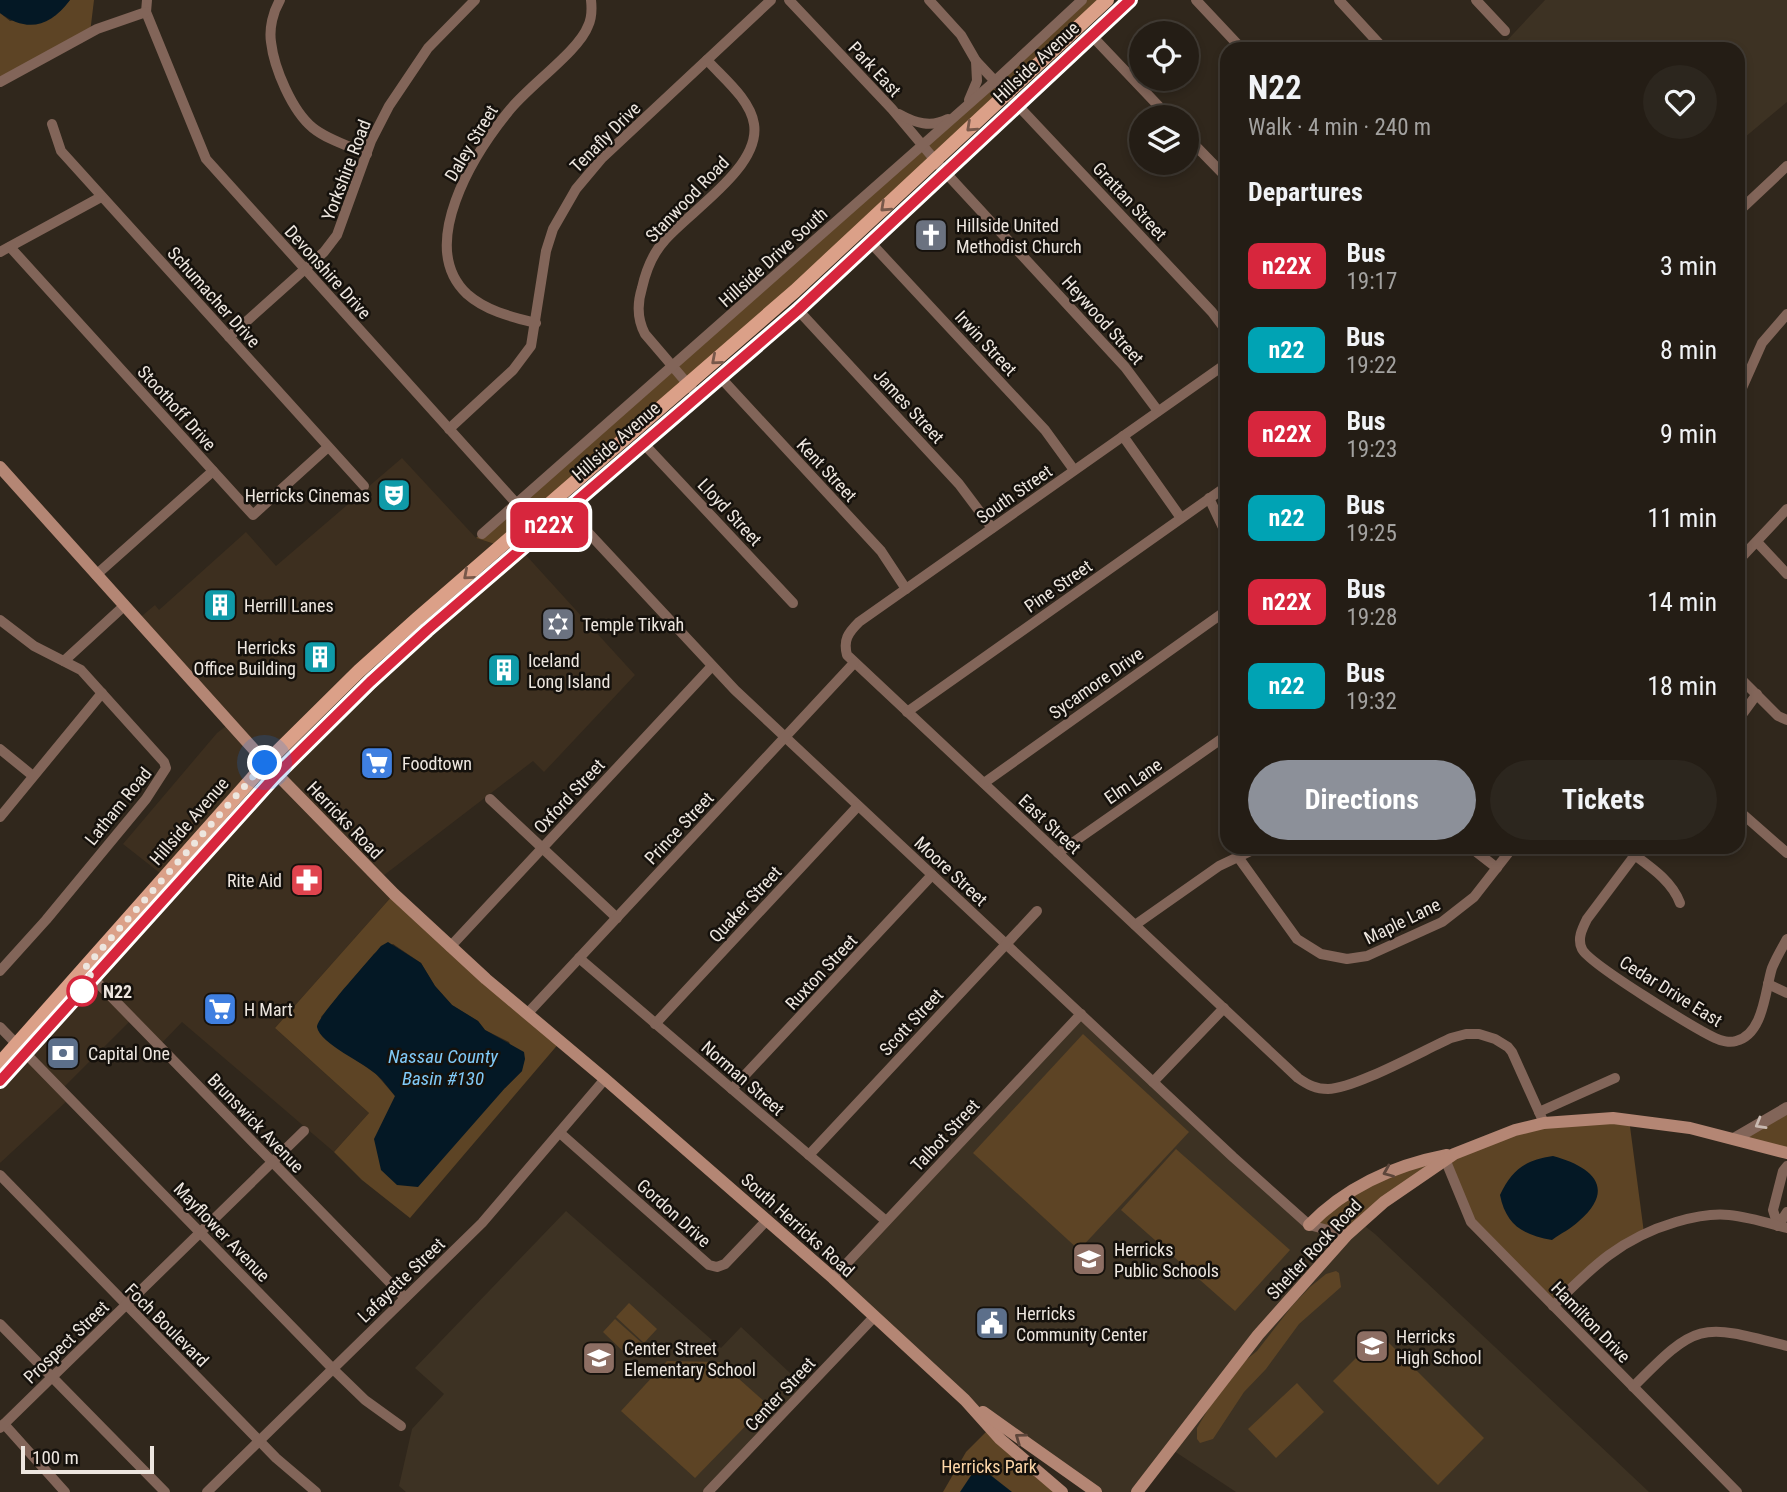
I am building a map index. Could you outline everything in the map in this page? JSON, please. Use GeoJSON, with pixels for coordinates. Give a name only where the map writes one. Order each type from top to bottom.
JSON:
{"type":"FeatureCollection","features":[{"type":"Feature","properties":{"kind":"main road","name":"Hillside Avenue"},"geometry":{"type":"LineString","coordinates":[[89,974],[265,763],[359,671],[536,526],[566,510],[643,443],[693,390],[795,291],[1108,0]]}},
{"type":"Feature","properties":{"kind":"main road","name":"Hillside Avenue"},"geometry":{"type":"LineString","coordinates":[[0,1081],[21,1049],[276,775],[370,682],[536,526],[556,498],[693,390],[720,377],[798,310],[1130,0]]}},
{"type":"Feature","properties":{"kind":"main road","name":"Herricks Road"},"geometry":{"type":"LineString","coordinates":[[2,472],[276,775],[394,894],[450,947],[605,1079]]}},
{"type":"Feature","properties":{"kind":"main road","name":"Hillside Avenue"},"geometry":{"type":"LineString","coordinates":[[0,1063],[21,1049]]}},
{"type":"Feature","properties":{"kind":"main road","name":"South Herricks Road"},"geometry":{"type":"LineString","coordinates":[[605,1079],[832,1278],[965,1400],[1000,1439],[1062,1492]]}},
{"type":"Feature","properties":{"kind":"main road","name":"Shelter Rock Road"},"geometry":{"type":"LineString","coordinates":[[1137,1492],[1258,1335],[1347,1235],[1384,1202],[1450,1156],[1541,1118],[1629,1119],[1690,1128],[1787,1153]]}},
{"type":"Feature","properties":{"kind":"main road"},"geometry":{"type":"LineString","coordinates":[[1309,1224],[1336,1200],[1382,1175],[1430,1158],[1450,1156]]}},
{"type":"Feature","properties":{"kind":"main road","name":"South Herricks Road"},"geometry":{"type":"LineString","coordinates":[[965,1400],[1096,1492]]}},
{"type":"Feature","properties":{"kind":"street","name":"Devonshire Drive"},"geometry":{"type":"LineString","coordinates":[[147,0],[146,12],[206,159],[536,526]]}},
{"type":"Feature","properties":{"kind":"street"},"geometry":{"type":"LineString","coordinates":[[280,0],[273,17],[270,41],[288,93],[299,115],[321,133],[367,154]]}},
{"type":"Feature","properties":{"kind":"street","name":"Yorkshire Road"},"geometry":{"type":"LineString","coordinates":[[229,337],[324,252],[337,235],[367,154],[389,106],[428,48],[475,0]]}},
{"type":"Feature","properties":{"kind":"street","name":"Daley Street"},"geometry":{"type":"LineString","coordinates":[[536,323],[486,307],[462,288],[448,260],[446,243],[449,223],[458,196],[491,135],[509,110],[535,82],[581,39],[591,17],[591,0]]}},
{"type":"Feature","properties":{"kind":"street","name":"Tenafly Drive"},"geometry":{"type":"LineString","coordinates":[[449,429],[520,362],[531,346],[546,251],[553,229],[576,189],[602,158],[771,0]]}},
{"type":"Feature","properties":{"kind":"street","name":"Park East"},"geometry":{"type":"LineString","coordinates":[[789,0],[892,109],[935,161]]}},
{"type":"Feature","properties":{"kind":"street","name":"Grattan Street"},"geometry":{"type":"LineString","coordinates":[[929,0],[961,35],[976,61],[1220,323]]}},
{"type":"Feature","properties":{"kind":"street","name":"Hillside Drive South"},"geometry":{"type":"LineString","coordinates":[[482,534],[922,146],[1082,0]]}},
{"type":"Feature","properties":{"kind":"street"},"geometry":{"type":"LineString","coordinates":[[1196,0],[1235,42]]}},
{"type":"Feature","properties":{"kind":"street"},"geometry":{"type":"LineString","coordinates":[[1339,0],[1378,42]]}},
{"type":"Feature","properties":{"kind":"street"},"geometry":{"type":"LineString","coordinates":[[1476,0],[1505,31]]}},
{"type":"Feature","properties":{"kind":"street"},"geometry":{"type":"LineString","coordinates":[[0,82],[97,29],[146,12]]}},
{"type":"Feature","properties":{"kind":"street"},"geometry":{"type":"LineString","coordinates":[[1092,36],[1158,105]]}},
{"type":"Feature","properties":{"kind":"street","name":"Stanwood Road"},"geometry":{"type":"LineString","coordinates":[[693,390],[645,334],[640,324],[639,297],[646,271],[663,242],[742,165],[754,138],[754,124],[747,105],[707,60]]}},
{"type":"Feature","properties":{"kind":"street"},"geometry":{"type":"LineString","coordinates":[[892,109],[910,120],[926,124],[943,122],[960,111],[972,95],[977,82],[976,61]]}},
{"type":"Feature","properties":{"kind":"street","name":"Schumacher Drive"},"geometry":{"type":"LineString","coordinates":[[52,124],[61,151],[364,486]]}},
{"type":"Feature","properties":{"kind":"street"},"geometry":{"type":"LineString","coordinates":[[1199,149],[1220,171]]}},
{"type":"Feature","properties":{"kind":"street","name":"Heywood Street"},"geometry":{"type":"LineString","coordinates":[[935,161],[1125,367],[1158,411]]}},
{"type":"Feature","properties":{"kind":"street"},"geometry":{"type":"LineString","coordinates":[[1745,205],[1787,166]]}},
{"type":"Feature","properties":{"kind":"street"},"geometry":{"type":"LineString","coordinates":[[5,250],[101,197]]}},
{"type":"Feature","properties":{"kind":"street","name":"Irwin Street"},"geometry":{"type":"LineString","coordinates":[[870,242],[1045,430],[1074,470]]}},
{"type":"Feature","properties":{"kind":"street","name":"Stoothoff Drive"},"geometry":{"type":"LineString","coordinates":[[5,250],[253,515],[328,447]]}},
{"type":"Feature","properties":{"kind":"street","name":"James Street"},"geometry":{"type":"LineString","coordinates":[[798,310],[959,484],[992,528]]}},
{"type":"Feature","properties":{"kind":"street"},"geometry":{"type":"LineString","coordinates":[[1745,379],[1762,343],[1787,314]]}},
{"type":"Feature","properties":{"kind":"street","name":"South Street"},"geometry":{"type":"LineString","coordinates":[[854,663],[846,652],[845,642],[849,631],[1220,368]]}},
{"type":"Feature","properties":{"kind":"street","name":"Kent Street"},"geometry":{"type":"LineString","coordinates":[[720,377],[881,551],[906,589]]}},
{"type":"Feature","properties":{"kind":"street"},"geometry":{"type":"LineString","coordinates":[[1123,436],[1181,518]]}},
{"type":"Feature","properties":{"kind":"street","name":"Lloyd Street"},"geometry":{"type":"LineString","coordinates":[[643,443],[793,603]]}},
{"type":"Feature","properties":{"kind":"street"},"geometry":{"type":"LineString","coordinates":[[96,575],[213,471]]}},
{"type":"Feature","properties":{"kind":"street","name":"Pine Street"},"geometry":{"type":"LineString","coordinates":[[907,712],[1220,491]]}},
{"type":"Feature","properties":{"kind":"street","name":"Moore Street"},"geometry":{"type":"LineString","coordinates":[[556,498],[712,666],[1153,1082],[1297,1215],[1309,1224],[1347,1235]]}},
{"type":"Feature","properties":{"kind":"street"},"geometry":{"type":"LineString","coordinates":[[1209,498],[1220,521]]}},
{"type":"Feature","properties":{"kind":"street"},"geometry":{"type":"LineString","coordinates":[[1745,554],[1787,509]]}},
{"type":"Feature","properties":{"kind":"street"},"geometry":{"type":"LineString","coordinates":[[1757,542],[1787,573]]}},
{"type":"Feature","properties":{"kind":"street"},"geometry":{"type":"LineString","coordinates":[[64,661],[124,606]]}},
{"type":"Feature","properties":{"kind":"street","name":"Sycamore Drive"},"geometry":{"type":"LineString","coordinates":[[984,783],[1220,615]]}},
{"type":"Feature","properties":{"kind":"street","name":"Latham Road"},"geometry":{"type":"LineString","coordinates":[[0,620],[34,646],[81,670],[164,762],[166,771],[46,920],[0,971]]}},
{"type":"Feature","properties":{"kind":"street","name":"East Street"},"geometry":{"type":"LineString","coordinates":[[854,663],[1308,1086],[1338,1088],[1451,1038],[1479,1034],[1495,1038],[1512,1052],[1541,1118]]}},
{"type":"Feature","properties":{"kind":"street","name":"Prince Street"},"geometry":{"type":"LineString","coordinates":[[527,1014],[854,663]]}},
{"type":"Feature","properties":{"kind":"street","name":"Oxford Street"},"geometry":{"type":"LineString","coordinates":[[450,947],[712,666]]}},
{"type":"Feature","properties":{"kind":"street"},"geometry":{"type":"LineString","coordinates":[[1745,683],[1778,716],[1787,720]]}},
{"type":"Feature","properties":{"kind":"street"},"geometry":{"type":"LineString","coordinates":[[0,817],[102,693]]}},
{"type":"Feature","properties":{"kind":"street"},"geometry":{"type":"LineString","coordinates":[[1745,710],[1757,694]]}},
{"type":"Feature","properties":{"kind":"street","name":"Elm Lane"},"geometry":{"type":"LineString","coordinates":[[1058,853],[1220,740]]}},
{"type":"Feature","properties":{"kind":"street"},"geometry":{"type":"LineString","coordinates":[[0,750],[33,776]]}},
{"type":"Feature","properties":{"kind":"street"},"geometry":{"type":"LineString","coordinates":[[490,799],[617,918]]}},
{"type":"Feature","properties":{"kind":"street","name":"Quaker Street"},"geometry":{"type":"LineString","coordinates":[[655,1024],[858,806]]}},
{"type":"Feature","properties":{"kind":"street"},"geometry":{"type":"LineString","coordinates":[[1745,816],[1787,853]]}},
{"type":"Feature","properties":{"kind":"street"},"geometry":{"type":"LineString","coordinates":[[1135,925],[1199,878],[1244,854]]}},
{"type":"Feature","properties":{"kind":"street"},"geometry":{"type":"LineString","coordinates":[[1480,854],[1497,868]]}},
{"type":"Feature","properties":{"kind":"street","name":"Maple Lane"},"geometry":{"type":"LineString","coordinates":[[1238,857],[1297,939],[1321,954],[1347,959],[1367,956],[1442,922],[1474,897],[1508,854]]}},
{"type":"Feature","properties":{"kind":"street","name":"Cedar Drive East"},"geometry":{"type":"LineString","coordinates":[[1636,854],[1580,932],[1583,951],[1594,962],[1717,1040],[1736,1041],[1748,1035],[1756,1024],[1769,984]]}},
{"type":"Feature","properties":{"kind":"street"},"geometry":{"type":"LineString","coordinates":[[1641,854],[1664,878],[1681,902]]}},
{"type":"Feature","properties":{"kind":"street","name":"Ruxton Street"},"geometry":{"type":"LineString","coordinates":[[732,1089],[932,875]]}},
{"type":"Feature","properties":{"kind":"street","name":"Scott Street"},"geometry":{"type":"LineString","coordinates":[[809,1155],[1037,911]]}},
{"type":"Feature","properties":{"kind":"street"},"geometry":{"type":"LineString","coordinates":[[1787,939],[1773,966],[1769,984],[1787,993]]}},
{"type":"Feature","properties":{"kind":"street","name":"Norman Street"},"geometry":{"type":"LineString","coordinates":[[579,958],[886,1222]]}},
{"type":"Feature","properties":{"kind":"street","name":"Brunswick Avenue"},"geometry":{"type":"LineString","coordinates":[[89,974],[405,1298]]}},
{"type":"Feature","properties":{"kind":"street"},"geometry":{"type":"LineString","coordinates":[[1153,1082],[1224,1008]]}},
{"type":"Feature","properties":{"kind":"street","name":"Talbot Street"},"geometry":{"type":"LineString","coordinates":[[832,1278],[1081,1014]]}},
{"type":"Feature","properties":{"kind":"street","name":"Mayflower Avenue"},"geometry":{"type":"LineString","coordinates":[[0,1027],[333,1369],[365,1400],[401,1426]]}},
{"type":"Feature","properties":{"kind":"street"},"geometry":{"type":"LineString","coordinates":[[1541,1118],[1615,1078]]}},
{"type":"Feature","properties":{"kind":"street","name":"Lafayette Street"},"geometry":{"type":"LineString","coordinates":[[207,1492],[482,1223],[605,1079]]}},
{"type":"Feature","properties":{"kind":"street"},"geometry":{"type":"LineString","coordinates":[[1734,1139],[1787,1108]]}},
{"type":"Feature","properties":{"kind":"street","name":"Prospect Street"},"geometry":{"type":"LineString","coordinates":[[2,1426],[304,1131]]}},
{"type":"Feature","properties":{"kind":"street","name":"Gordon Drive"},"geometry":{"type":"LineString","coordinates":[[560,1133],[709,1265],[725,1264],[767,1220]]}},
{"type":"Feature","properties":{"kind":"street","name":"Hamilton Drive"},"geometry":{"type":"LineString","coordinates":[[1450,1156],[1469,1219],[1737,1492]]}},
{"type":"Feature","properties":{"kind":"street"},"geometry":{"type":"LineString","coordinates":[[1783,1227],[1773,1210],[1783,1171],[1787,1166]]}},
{"type":"Feature","properties":{"kind":"street","name":"Foch Boulevard"},"geometry":{"type":"LineString","coordinates":[[0,1175],[260,1441],[316,1492]]}},
{"type":"Feature","properties":{"kind":"street"},"geometry":{"type":"LineString","coordinates":[[1783,1227],[1787,1212]]}},
{"type":"Feature","properties":{"kind":"street"},"geometry":{"type":"LineString","coordinates":[[1553,1306],[1604,1256],[1653,1229],[1694,1217],[1716,1215],[1746,1217],[1783,1227]]}},
{"type":"Feature","properties":{"kind":"street","name":"Center Street"},"geometry":{"type":"LineString","coordinates":[[708,1492],[874,1317]]}},
{"type":"Feature","properties":{"kind":"street"},"geometry":{"type":"LineString","coordinates":[[0,1324],[165,1492]]}},
{"type":"Feature","properties":{"kind":"street"},"geometry":{"type":"LineString","coordinates":[[1633,1387],[1670,1350],[1684,1339],[1699,1333],[1732,1332],[1787,1346]]}},
{"type":"Feature","properties":{"kind":"street"},"geometry":{"type":"LineString","coordinates":[[2,1426],[65,1492]]}},
{"type":"Feature","properties":{"kind":"shaded area"},"geometry":{"type":"Polygon","coordinates":[[[1545,0],[1787,0],[1787,102],[1745,137],[1745,42],[1506,42],[1545,0]]]}},
{"type":"Feature","properties":{"kind":"shaded area"},"geometry":{"type":"Polygon","coordinates":[[[402,458],[476,538],[524,553],[635,675],[544,772],[533,761],[379,879],[393,895],[275,1028],[369,1113],[334,1152],[182,1022],[159,1046],[132,1019],[61,1090],[69,1099],[0,1163],[0,1056],[165,877],[123,844],[217,733],[230,723],[137,620],[155,605],[159,610],[246,532],[276,566],[402,458]]]}},
{"type":"Feature","properties":{"kind":"shaded area","name":"Herricks Public Schools"},"geometry":{"type":"Polygon","coordinates":[[[1081,1014],[1309,1225],[1361,1223],[1375,1234],[1649,1492],[1236,1492],[1171,1449],[1137,1492],[1096,1492],[965,1400],[833,1278],[1081,1014]]]}},
{"type":"Feature","properties":{"kind":"shaded area","name":"Center Street Elementary School"},"geometry":{"type":"Polygon","coordinates":[[[566,1211],[721,1348],[741,1327],[806,1388],[708,1492],[406,1492],[399,1486],[412,1429],[444,1394],[415,1368],[566,1211]]]}},
{"type":"Feature","properties":{"kind":"green space"},"geometry":{"type":"Polygon","coordinates":[[[70,0],[94,0],[90,33],[0,82],[0,13],[10,21],[60,11],[70,0]]]}},
{"type":"Feature","properties":{"kind":"green space"},"geometry":{"type":"Polygon","coordinates":[[[1082,0],[1107,0],[795,291],[501,546],[476,538],[672,367],[1082,0]]]}},
{"type":"Feature","properties":{"kind":"green space"},"geometry":{"type":"Polygon","coordinates":[[[393,895],[560,1042],[410,1218],[362,1180],[334,1152],[369,1113],[275,1028],[393,895]],[[393,944],[374,954],[321,1017],[329,1041],[376,1074],[395,1096],[505,1088],[522,1071],[509,1042],[485,1030],[478,1021],[452,1005],[435,986],[421,963],[393,944]]]}},
{"type":"Feature","properties":{"kind":"green space"},"geometry":{"type":"Polygon","coordinates":[[[1083,1034],[1189,1132],[1079,1250],[973,1153],[1083,1034]]]}},
{"type":"Feature","properties":{"kind":"green space"},"geometry":{"type":"Polygon","coordinates":[[[1787,1108],[1787,1153],[1734,1139],[1787,1108]]]}},
{"type":"Feature","properties":{"kind":"green space"},"geometry":{"type":"Polygon","coordinates":[[[1629,1119],[1644,1233],[1629,1240],[1553,1306],[1468,1219],[1446,1160],[1347,1235],[1309,1225],[1352,1190],[1515,1130],[1629,1119]]]}},
{"type":"Feature","properties":{"kind":"green space"},"geometry":{"type":"Polygon","coordinates":[[[1176,1149],[1290,1250],[1235,1311],[1121,1210],[1176,1149]]]}},
{"type":"Feature","properties":{"kind":"green space"},"geometry":{"type":"Polygon","coordinates":[[[1336,1271],[1339,1273],[1341,1287],[1299,1324],[1266,1369],[1244,1392],[1213,1439],[1200,1443],[1197,1439],[1197,1428],[1216,1396],[1241,1364],[1257,1351],[1310,1287],[1326,1274],[1336,1271]]]}},
{"type":"Feature","properties":{"kind":"green space"},"geometry":{"type":"Polygon","coordinates":[[[629,1303],[657,1329],[644,1343],[616,1317],[629,1303]]]}},
{"type":"Feature","properties":{"kind":"green space"},"geometry":{"type":"Polygon","coordinates":[[[615,1319],[643,1344],[630,1358],[603,1332],[615,1319]]]}},
{"type":"Feature","properties":{"kind":"green space"},"geometry":{"type":"Polygon","coordinates":[[[1380,1334],[1484,1438],[1438,1485],[1333,1381],[1380,1334]]]}},
{"type":"Feature","properties":{"kind":"green space"},"geometry":{"type":"Polygon","coordinates":[[[667,1361],[720,1362],[767,1404],[695,1478],[621,1411],[667,1361]]]}},
{"type":"Feature","properties":{"kind":"green space"},"geometry":{"type":"Polygon","coordinates":[[[1297,1383],[1324,1412],[1276,1458],[1248,1429],[1297,1383]]]}},
{"type":"Feature","properties":{"kind":"green space","name":"Herricks Park"},"geometry":{"type":"Polygon","coordinates":[[[990,1428],[1062,1492],[943,1492],[966,1452],[990,1428]]]}},
{"type":"Feature","properties":{"kind":"water"},"geometry":{"type":"Polygon","coordinates":[[[0,0],[70,0],[46,21],[29,25],[0,13],[0,0]]]}},
{"type":"Feature","properties":{"kind":"water","name":"Nassau County Basin #130"},"geometry":{"type":"Polygon","coordinates":[[[388,942],[421,963],[435,986],[452,1005],[478,1021],[485,1030],[524,1052],[525,1059],[522,1071],[418,1187],[397,1185],[381,1170],[374,1139],[395,1096],[377,1075],[326,1040],[317,1027],[345,987],[381,946],[388,942]]]}},
{"type":"Feature","properties":{"kind":"water"},"geometry":{"type":"Polygon","coordinates":[[[1553,1156],[1588,1172],[1598,1188],[1597,1198],[1591,1209],[1576,1224],[1552,1240],[1532,1235],[1517,1227],[1507,1214],[1500,1195],[1509,1179],[1520,1168],[1535,1160],[1553,1156]]]}},
{"type":"Feature","properties":{"kind":"water"},"geometry":{"type":"Polygon","coordinates":[[[984,1470],[1012,1492],[960,1492],[972,1474],[984,1470]]]}},
{"type":"Feature","properties":{"kind":"bus line","name":"n22X"},"geometry":{"type":"LineString","coordinates":[[0,1081],[276,775],[370,682],[798,310],[1130,0]]}},
{"type":"Feature","properties":{"kind":"place","name":"Hillside United Methodist Church"},"geometry":{"type":"Point","coordinates":[931,235]}},
{"type":"Feature","properties":{"kind":"place","name":"Herricks Cinemas"},"geometry":{"type":"Point","coordinates":[394,495]}},
{"type":"Feature","properties":{"kind":"place","name":"Herrill Lanes"},"geometry":{"type":"Point","coordinates":[220,605]}},
{"type":"Feature","properties":{"kind":"place","name":"Temple Tikvah"},"geometry":{"type":"Point","coordinates":[558,624]}},
{"type":"Feature","properties":{"kind":"place","name":"Herricks Office Building"},"geometry":{"type":"Point","coordinates":[320,657]}},
{"type":"Feature","properties":{"kind":"place","name":"Iceland Long Island"},"geometry":{"type":"Point","coordinates":[504,670]}},
{"type":"Feature","properties":{"kind":"place","name":"Foodtown"},"geometry":{"type":"Point","coordinates":[377,763]}},
{"type":"Feature","properties":{"kind":"place","name":"Rite Aid"},"geometry":{"type":"Point","coordinates":[307,880]}},
{"type":"Feature","properties":{"kind":"place","name":"N22"},"geometry":{"type":"Point","coordinates":[82,991]}},
{"type":"Feature","properties":{"kind":"place","name":"H Mart"},"geometry":{"type":"Point","coordinates":[220,1009]}},
{"type":"Feature","properties":{"kind":"place","name":"Capital One"},"geometry":{"type":"Point","coordinates":[63,1053]}},
{"type":"Feature","properties":{"kind":"place","name":"Herricks Public Schools"},"geometry":{"type":"Point","coordinates":[1089,1259]}},
{"type":"Feature","properties":{"kind":"place","name":"Herricks Community Center"},"geometry":{"type":"Point","coordinates":[992,1323]}},
{"type":"Feature","properties":{"kind":"place","name":"Herricks High School"},"geometry":{"type":"Point","coordinates":[1372,1346]}},
{"type":"Feature","properties":{"kind":"place","name":"Center Street Elementary School"},"geometry":{"type":"Point","coordinates":[599,1358]}},
{"type":"Feature","properties":{"kind":"route"},"geometry":{"type":"LineString","coordinates":[[82,991],[76,997],[93,978],[84,969],[265,763]]}}]}
